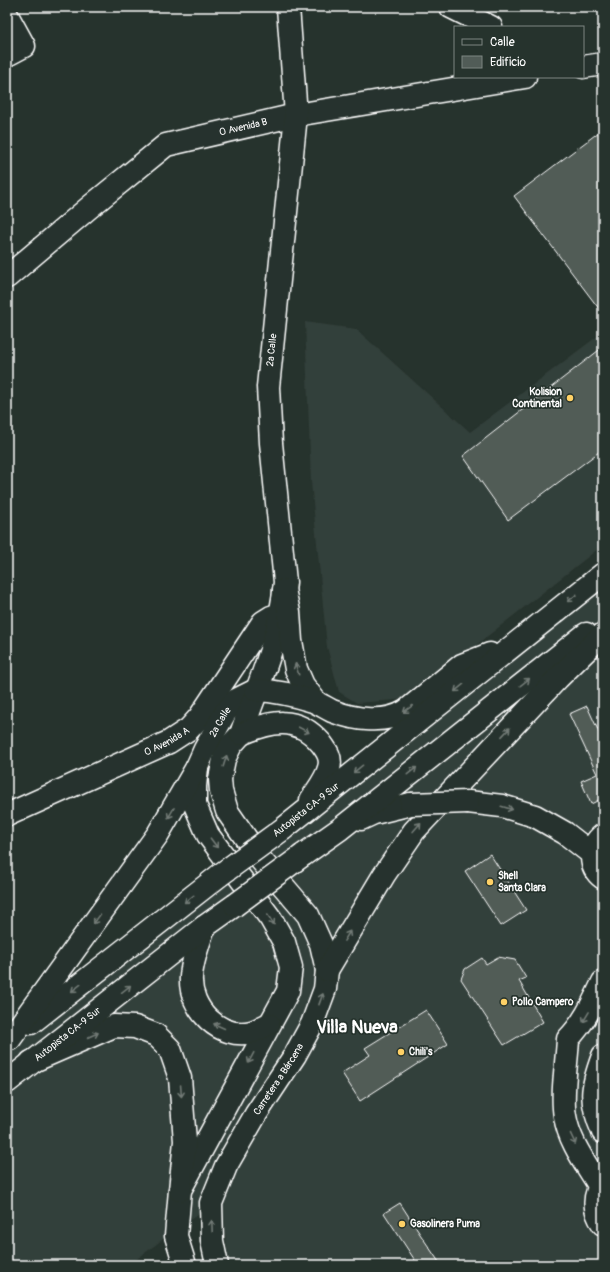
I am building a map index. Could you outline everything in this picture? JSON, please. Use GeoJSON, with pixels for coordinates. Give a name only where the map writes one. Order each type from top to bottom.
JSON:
{"type":"FeatureCollection","features":[{"type":"Feature","properties":{"kind":"main road","name":"2a Calle"},"geometry":{"type":"LineString","coordinates":[[241,734],[277,632],[285,582],[271,443],[268,387],[296,115],[288,7]]}},
{"type":"Feature","properties":{"kind":"main road"},"geometry":{"type":"LineString","coordinates":[[451,7],[490,26]]}},
{"type":"Feature","properties":{"kind":"main road"},"geometry":{"type":"LineString","coordinates":[[7,15],[24,46],[7,55]]}},
{"type":"Feature","properties":{"kind":"main road"},"geometry":{"type":"LineString","coordinates":[[584,67],[603,64]]}},
{"type":"Feature","properties":{"kind":"main road","name":"0 Avenida B"},"geometry":{"type":"LineString","coordinates":[[7,277],[166,145],[296,115],[519,78]]}},
{"type":"Feature","properties":{"kind":"main road","name":"Autopista CA-9 Sur"},"geometry":{"type":"LineString","coordinates":[[9,1041],[220,875],[290,824],[512,645],[603,574]]}},
{"type":"Feature","properties":{"kind":"main road"},"geometry":{"type":"LineString","coordinates":[[284,590],[289,612],[291,641],[296,669],[303,685],[316,702]]}},
{"type":"Feature","properties":{"kind":"main road","name":"0 Avenida A"},"geometry":{"type":"LineString","coordinates":[[7,815],[170,742],[183,734],[199,718],[263,622],[280,614]]}},
{"type":"Feature","properties":{"kind":"main road","name":"Autopista CA-9 Sur"},"geometry":{"type":"LineString","coordinates":[[7,1082],[204,927],[340,829],[603,620]]}},
{"type":"Feature","properties":{"kind":"main road"},"geometry":{"type":"LineString","coordinates":[[327,970],[384,875],[414,831],[558,678],[603,634]]}},
{"type":"Feature","properties":{"kind":"main road"},"geometry":{"type":"LineString","coordinates":[[256,690],[274,691],[294,695],[316,702],[332,711],[347,716],[370,719],[388,718],[406,711],[462,665],[512,645]]}},
{"type":"Feature","properties":{"kind":"main road","name":"2a Calle"},"geometry":{"type":"LineString","coordinates":[[197,767],[225,713],[236,700],[256,690]]}},
{"type":"Feature","properties":{"kind":"main road"},"geometry":{"type":"LineString","coordinates":[[241,734],[256,727],[283,722],[304,728],[315,737],[328,753],[329,767],[323,782],[290,824]]}},
{"type":"Feature","properties":{"kind":"main road","name":"Carretera a Bárcena"},"geometry":{"type":"LineString","coordinates":[[217,1265],[212,1241],[211,1203],[226,1166],[256,1114],[295,1055],[312,1024],[325,990],[327,970],[321,944],[308,915],[261,860],[227,811],[221,791],[220,779],[224,760],[231,745],[241,734]]}},
{"type":"Feature","properties":{"kind":"main road"},"geometry":{"type":"LineString","coordinates":[[180,1190],[288,991],[291,967],[284,942],[271,919],[208,835],[196,805],[195,786],[197,767]]}},
{"type":"Feature","properties":{"kind":"main road"},"geometry":{"type":"LineString","coordinates":[[9,1041],[158,834],[197,767]]}},
{"type":"Feature","properties":{"kind":"main road"},"geometry":{"type":"LineString","coordinates":[[340,829],[374,813],[411,804],[468,802],[502,806],[535,816],[565,832],[592,854]]}},
{"type":"Feature","properties":{"kind":"main road"},"geometry":{"type":"LineString","coordinates":[[603,835],[598,838],[592,854],[592,862],[595,870],[603,878]]}},
{"type":"Feature","properties":{"kind":"main road"},"geometry":{"type":"LineString","coordinates":[[204,927],[194,960],[191,978],[195,999],[202,1012],[214,1025],[235,1032],[252,1032],[269,1024]]}},
{"type":"Feature","properties":{"kind":"main road"},"geometry":{"type":"LineString","coordinates":[[603,982],[585,1018],[578,1029],[568,1039],[564,1098],[565,1115],[570,1133],[580,1153],[601,1185],[595,1202],[598,1217],[603,1224]]}},
{"type":"Feature","properties":{"kind":"main road"},"geometry":{"type":"LineString","coordinates":[[31,1062],[114,1026],[135,1026],[156,1035],[170,1049],[180,1078],[185,1141],[176,1236],[185,1265]]}},
{"type":"Feature","properties":{"kind":"main road"},"geometry":{"type":"LineString","coordinates":[[603,1056],[595,1076],[592,1103],[603,1132]]}},
{"type":"Feature","properties":{"kind":"shaded area"},"geometry":{"type":"Polygon","coordinates":[[[305,322],[356,329],[470,432],[603,332],[603,545],[408,699],[357,703],[339,692],[327,647],[311,482],[305,322]]]}},
{"type":"Feature","properties":{"kind":"shaded area"},"geometry":{"type":"Polygon","coordinates":[[[603,590],[603,1265],[229,1265],[221,1199],[129,1265],[7,1265],[7,1052],[184,915],[289,838],[603,590]]]}},
{"type":"Feature","properties":{"kind":"building"},"geometry":{"type":"Polygon","coordinates":[[[603,129],[603,314],[514,196],[603,129]]]}},
{"type":"Feature","properties":{"kind":"building","name":"Kolision Continental"},"geometry":{"type":"Polygon","coordinates":[[[603,347],[603,449],[508,520],[463,456],[603,347]]]}},
{"type":"Feature","properties":{"kind":"building"},"geometry":{"type":"Polygon","coordinates":[[[587,706],[603,741],[603,798],[591,804],[581,781],[597,774],[569,714],[587,706]]]}},
{"type":"Feature","properties":{"kind":"building","name":"Shell Santa Clara"},"geometry":{"type":"Polygon","coordinates":[[[490,854],[526,910],[501,926],[465,871],[490,854]]]}},
{"type":"Feature","properties":{"kind":"building","name":"Pollo Campero"},"geometry":{"type":"Polygon","coordinates":[[[498,957],[515,960],[526,978],[519,981],[543,1022],[504,1045],[461,979],[465,969],[482,958],[486,964],[498,957]]]}},
{"type":"Feature","properties":{"kind":"building","name":"Chili's"},"geometry":{"type":"Polygon","coordinates":[[[426,1010],[448,1044],[360,1101],[342,1073],[370,1055],[365,1048],[426,1010]]]}},
{"type":"Feature","properties":{"kind":"building","name":"Gasolinera Puma"},"geometry":{"type":"Polygon","coordinates":[[[400,1203],[441,1265],[418,1265],[384,1213],[400,1203]]]}},
{"type":"Feature","properties":{"kind":"place","name":"Kolision Continental"},"geometry":{"type":"Point","coordinates":[570,398]}},
{"type":"Feature","properties":{"kind":"place","name":"Shell Santa Clara"},"geometry":{"type":"Point","coordinates":[490,882]}},
{"type":"Feature","properties":{"kind":"place","name":"Pollo Campero"},"geometry":{"type":"Point","coordinates":[504,1002]}},
{"type":"Feature","properties":{"kind":"place","name":"Chili's"},"geometry":{"type":"Point","coordinates":[401,1052]}},
{"type":"Feature","properties":{"kind":"place","name":"Gasolinera Puma"},"geometry":{"type":"Point","coordinates":[402,1224]}},
{"type":"Feature","properties":{"kind":"district","name":"Villa Nueva"},"geometry":{"type":"Point","coordinates":[357,1027]}}]}
